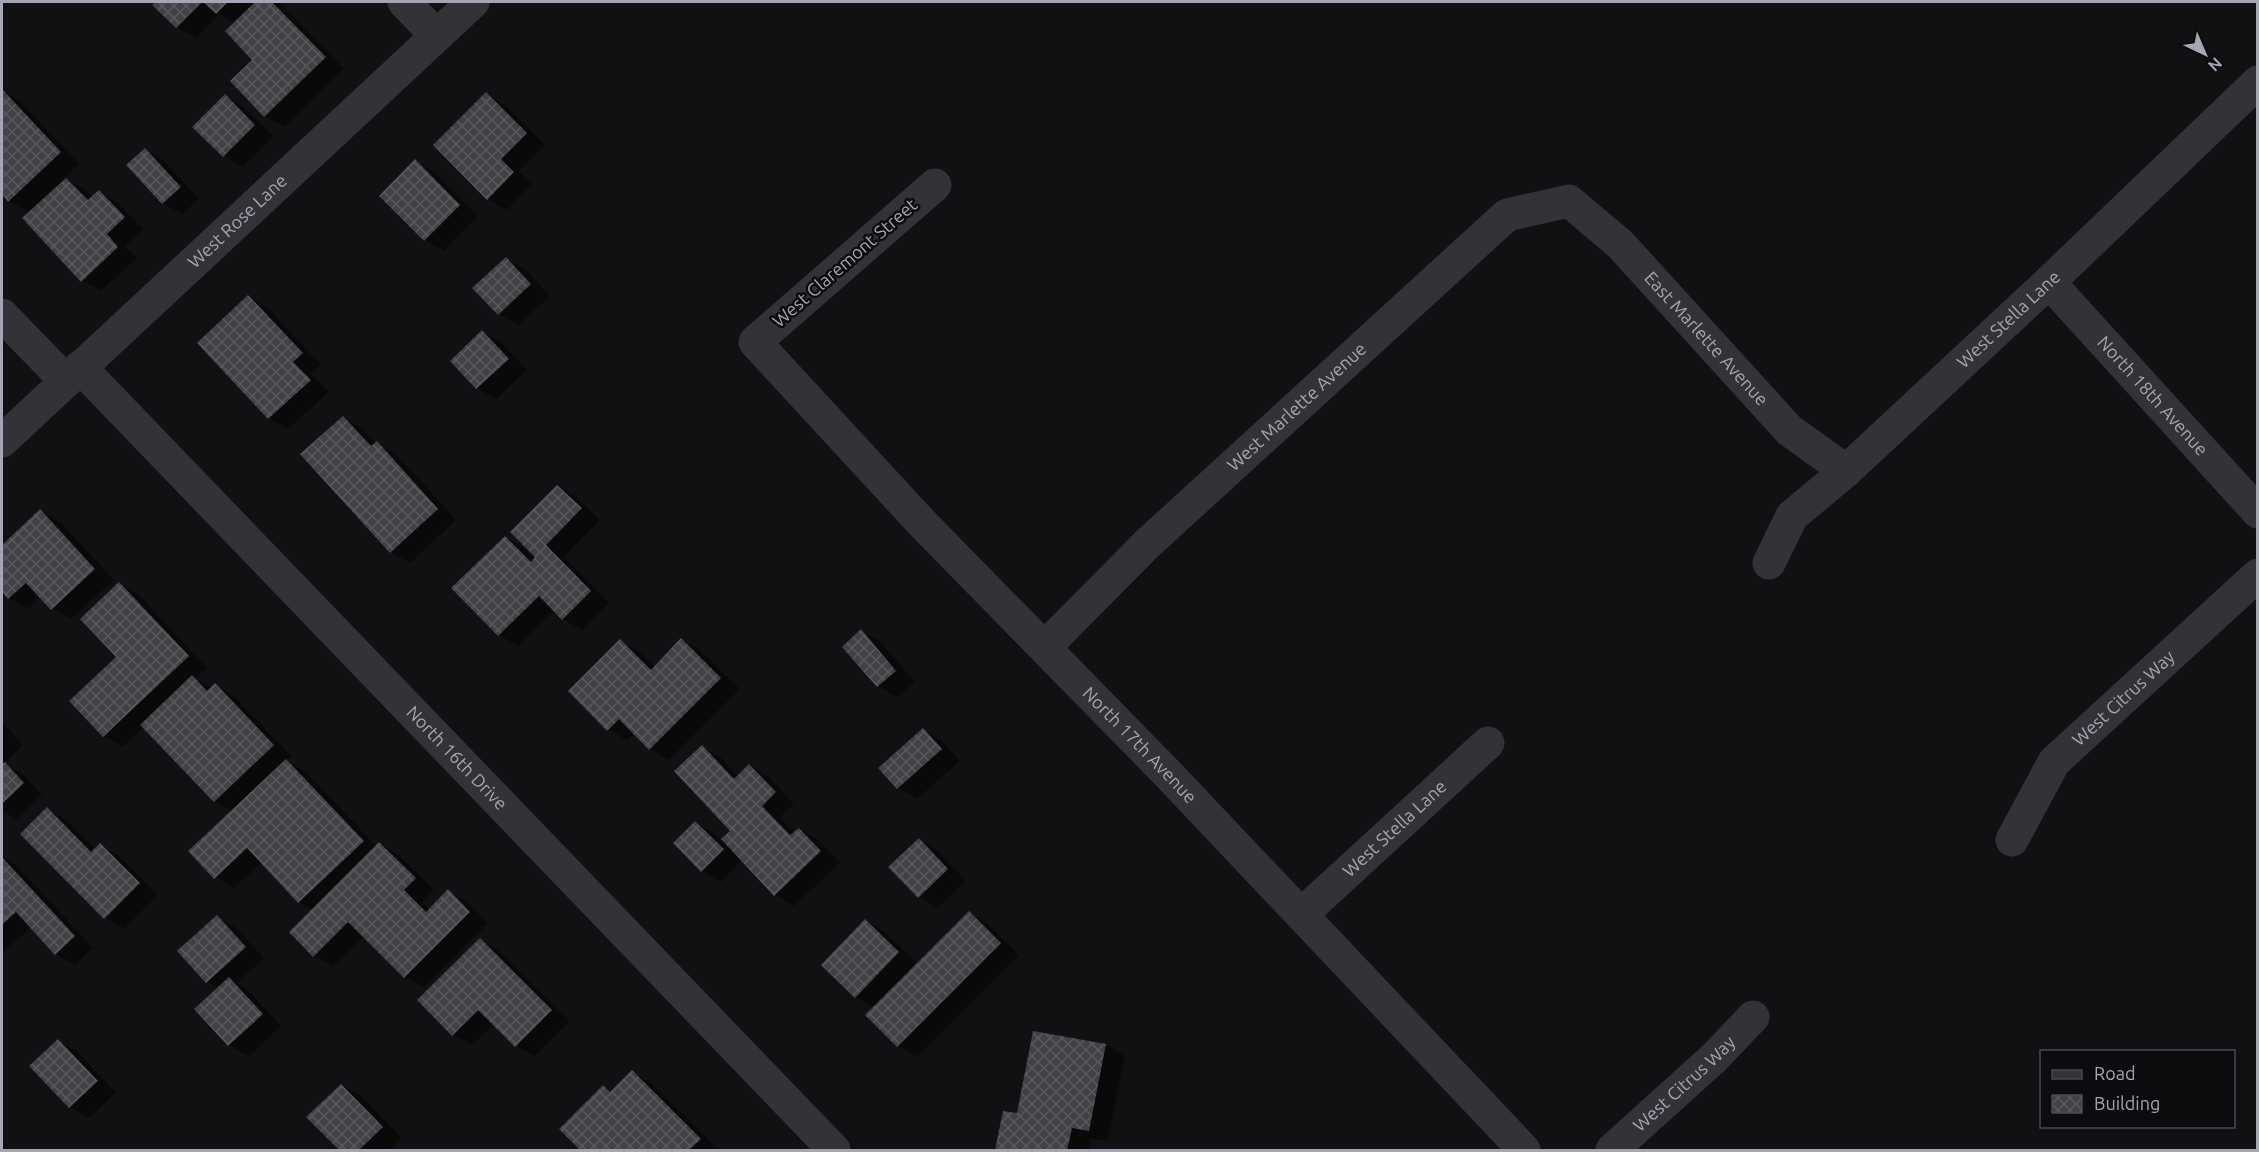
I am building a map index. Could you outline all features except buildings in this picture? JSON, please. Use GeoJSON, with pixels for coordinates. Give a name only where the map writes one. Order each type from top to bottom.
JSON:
{"type":"FeatureCollection","features":[{"type":"Feature","properties":{"kind":"street"},"geometry":{"type":"LineString","coordinates":[[404,2],[436,35]]}},
{"type":"Feature","properties":{"kind":"street","name":"West Rose Lane"},"geometry":{"type":"LineString","coordinates":[[2,441],[473,2]]}},
{"type":"Feature","properties":{"kind":"street","name":"West Stella Lane"},"geometry":{"type":"LineString","coordinates":[[1769,562],[1792,516],[1846,471],[2049,282],[2258,82]]}},
{"type":"Feature","properties":{"kind":"street","name":"West Claremont Street"},"geometry":{"type":"LineString","coordinates":[[755,342],[935,184]]}},
{"type":"Feature","properties":{"kind":"street","name":"East Marlette Avenue"},"geometry":{"type":"LineString","coordinates":[[1569,201],[1620,244],[1789,430],[1846,471]]}},
{"type":"Feature","properties":{"kind":"street","name":"West Marlette Avenue"},"geometry":{"type":"LineString","coordinates":[[1045,648],[1148,544],[1507,215],[1569,201]]}},
{"type":"Feature","properties":{"kind":"street","name":"North 18th Avenue"},"geometry":{"type":"LineString","coordinates":[[2049,282],[2258,512]]}},
{"type":"Feature","properties":{"kind":"street","name":"North 16th Drive"},"geometry":{"type":"LineString","coordinates":[[2,315],[73,374],[827,1148]]}},
{"type":"Feature","properties":{"kind":"street","name":"North 17th Avenue"},"geometry":{"type":"LineString","coordinates":[[755,342],[921,522],[1302,914],[1524,1150]]}},
{"type":"Feature","properties":{"kind":"street","name":"West Citrus Way"},"geometry":{"type":"LineString","coordinates":[[2012,840],[2054,762],[2258,575]]}},
{"type":"Feature","properties":{"kind":"street","name":"West Stella Lane"},"geometry":{"type":"LineString","coordinates":[[1302,914],[1488,742]]}},
{"type":"Feature","properties":{"kind":"street","name":"West Citrus Way"},"geometry":{"type":"LineString","coordinates":[[1612,1150],[1715,1057],[1753,1017]]}}]}
